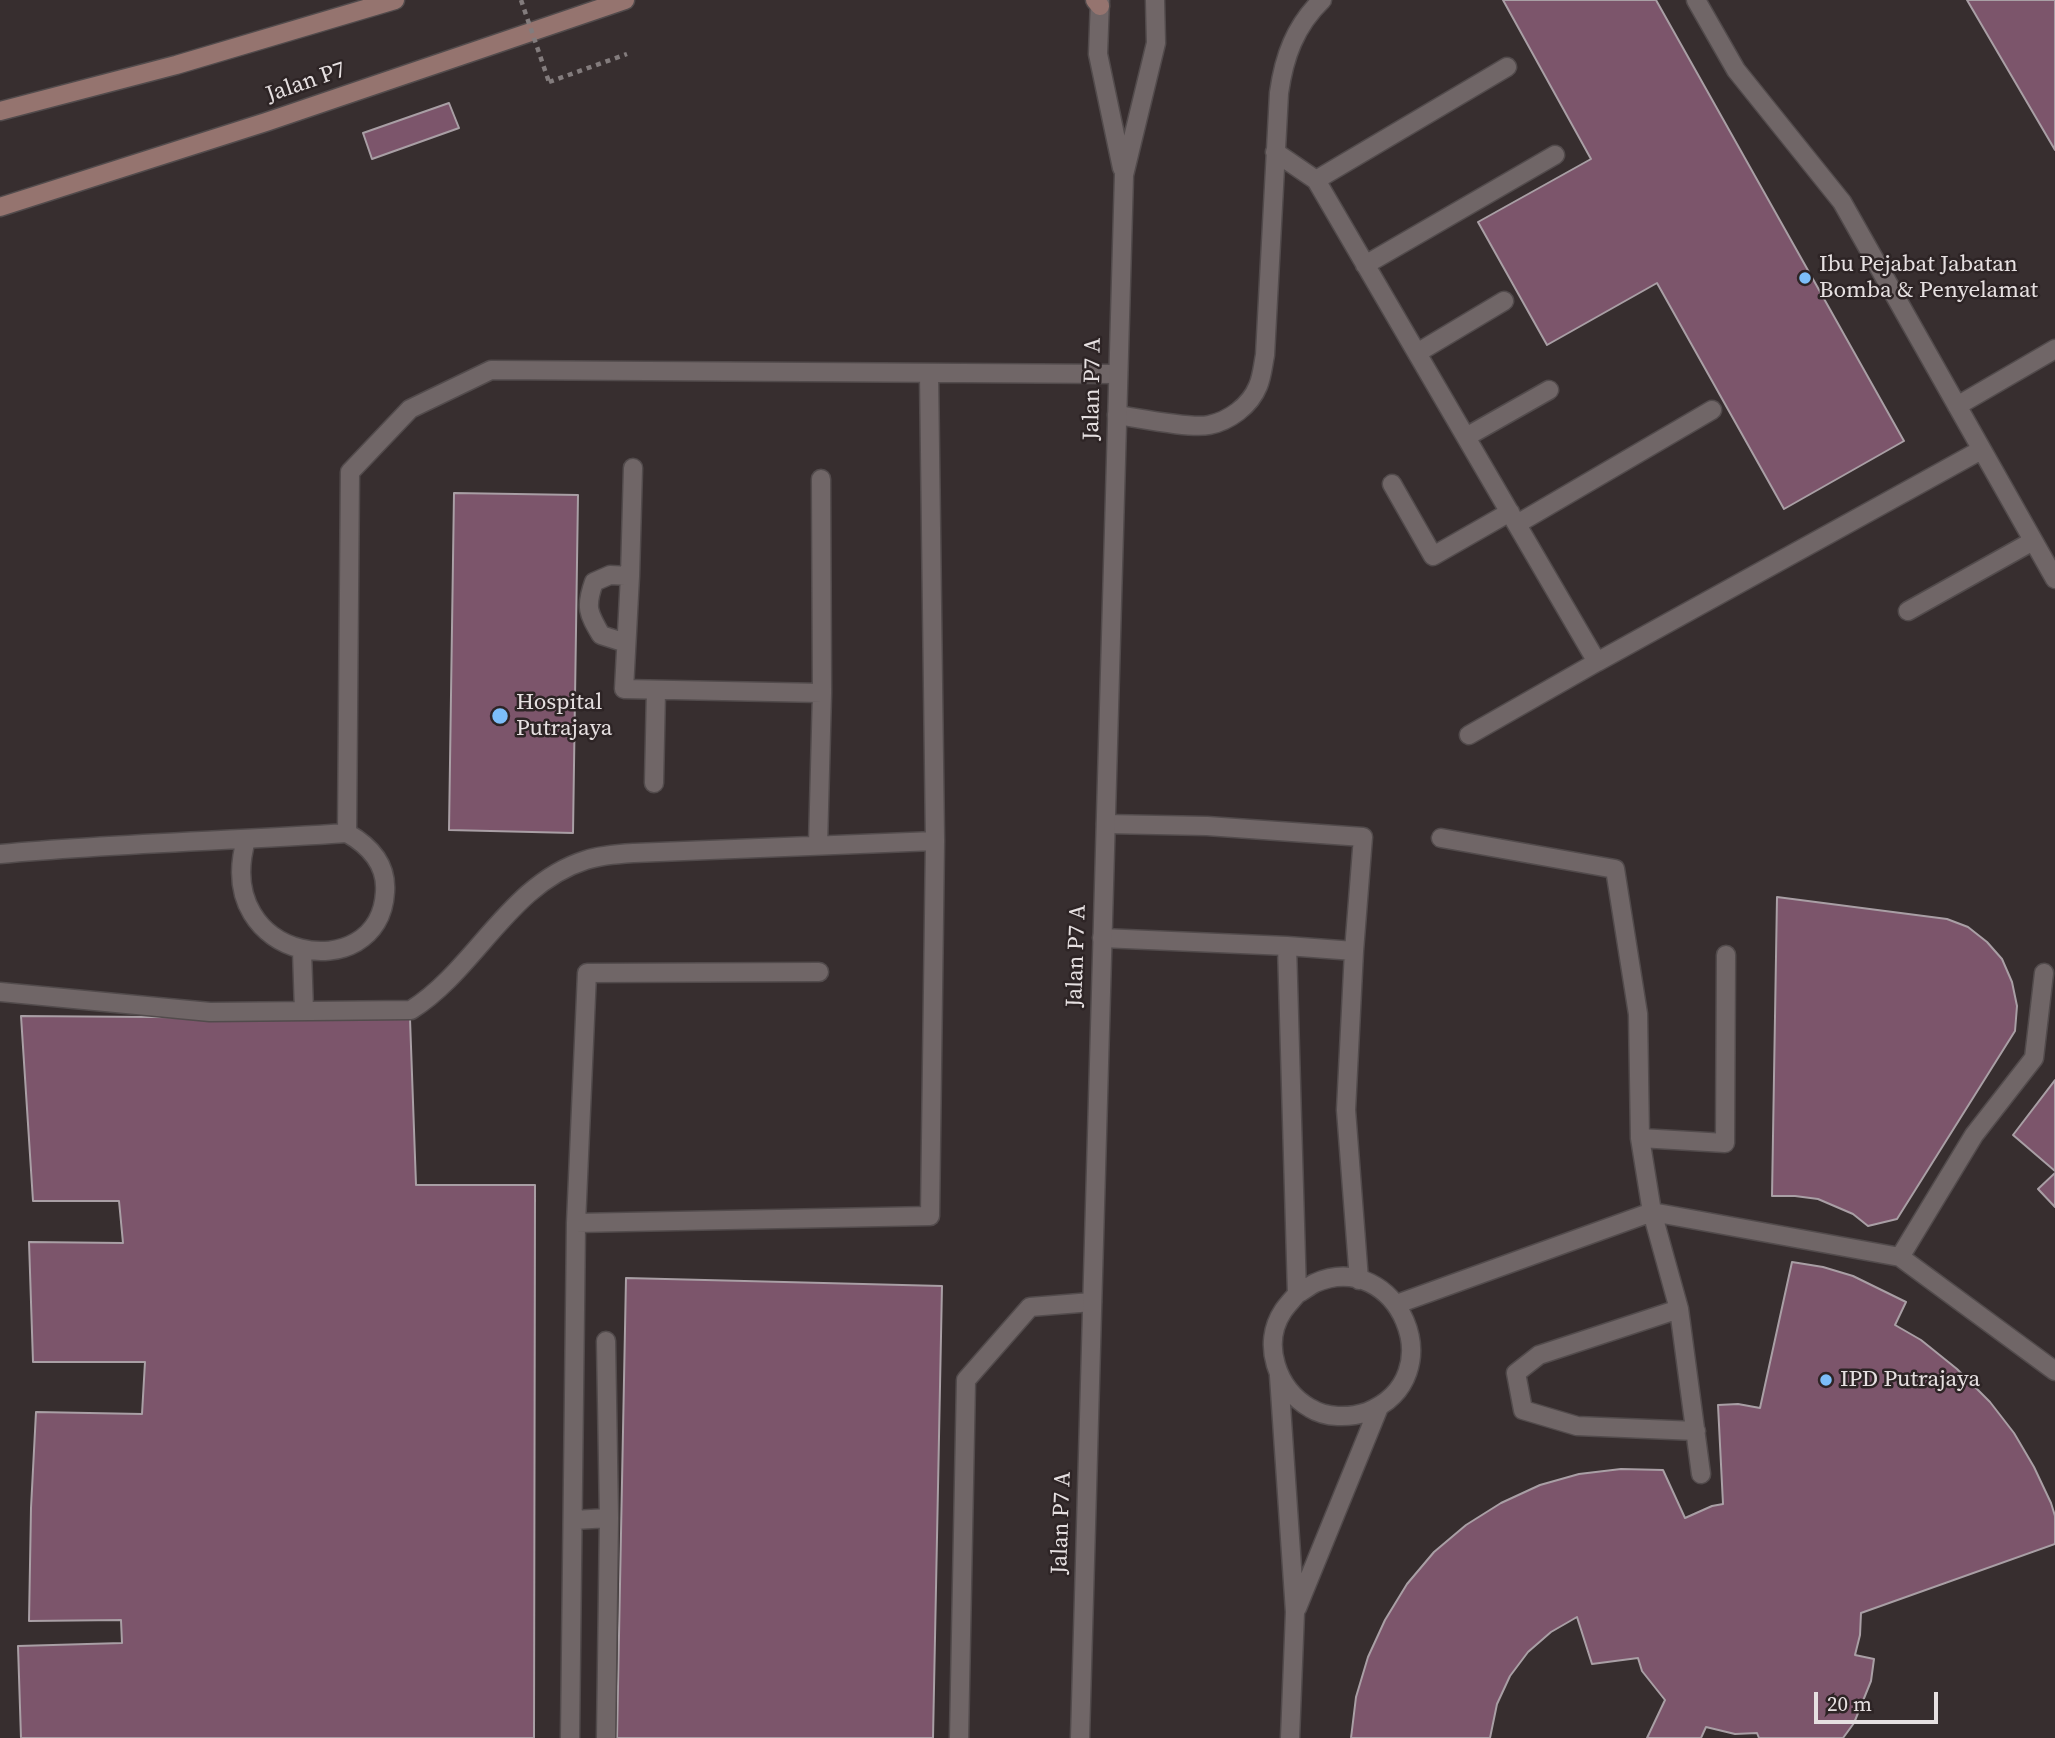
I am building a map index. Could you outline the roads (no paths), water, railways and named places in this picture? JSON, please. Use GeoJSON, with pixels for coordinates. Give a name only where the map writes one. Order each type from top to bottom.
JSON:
{"type":"FeatureCollection","features":[{"type":"Feature","properties":{"kind":"main road"},"geometry":{"type":"LineString","coordinates":[[0,111],[176,65],[394,0]]}},
{"type":"Feature","properties":{"kind":"main road","name":"Jalan P7"},"geometry":{"type":"LineString","coordinates":[[0,207],[266,122],[625,0]]}},
{"type":"Feature","properties":{"kind":"street","name":"Jalan P7 A"},"geometry":{"type":"LineString","coordinates":[[1080,1738],[1124,175],[1156,43],[1155,0]]}},
{"type":"Feature","properties":{"kind":"street"},"geometry":{"type":"LineString","coordinates":[[1117,415],[1206,426],[1223,421],[1239,411],[1259,385],[1265,355],[1279,93],[1288,50],[1297,30],[1322,0]]}},
{"type":"Feature","properties":{"kind":"street"},"geometry":{"type":"LineString","coordinates":[[1696,0],[1736,70],[1842,202],[2055,579]]}},
{"type":"Feature","properties":{"kind":"street","name":"Jalan P7 A"},"geometry":{"type":"LineString","coordinates":[[1098,2],[1098,54],[1124,175]]}},
{"type":"Feature","properties":{"kind":"street"},"geometry":{"type":"LineString","coordinates":[[1316,180],[1507,67]]}},
{"type":"Feature","properties":{"kind":"street"},"geometry":{"type":"LineString","coordinates":[[1275,152],[1316,180],[1597,662]]}},
{"type":"Feature","properties":{"kind":"street"},"geometry":{"type":"LineString","coordinates":[[1365,265],[1555,155]]}},
{"type":"Feature","properties":{"kind":"street"},"geometry":{"type":"LineString","coordinates":[[1417,353],[1504,301]]}},
{"type":"Feature","properties":{"kind":"street"},"geometry":{"type":"LineString","coordinates":[[1957,407],[2055,349]]}},
{"type":"Feature","properties":{"kind":"street"},"geometry":{"type":"LineString","coordinates":[[347,833],[350,472],[410,410],[491,370],[1118,374]]}},
{"type":"Feature","properties":{"kind":"street"},"geometry":{"type":"LineString","coordinates":[[576,1223],[930,1216],[934,841],[929,373]]}},
{"type":"Feature","properties":{"kind":"street"},"geometry":{"type":"LineString","coordinates":[[1466,437],[1549,390]]}},
{"type":"Feature","properties":{"kind":"street"},"geometry":{"type":"LineString","coordinates":[[1392,484],[1433,556],[1513,518],[1712,410]]}},
{"type":"Feature","properties":{"kind":"street"},"geometry":{"type":"LineString","coordinates":[[1469,735],[1981,450]]}},
{"type":"Feature","properties":{"kind":"street"},"geometry":{"type":"LineString","coordinates":[[633,468],[624,689],[822,693]]}},
{"type":"Feature","properties":{"kind":"street"},"geometry":{"type":"LineString","coordinates":[[818,845],[822,693],[821,479]]}},
{"type":"Feature","properties":{"kind":"street"},"geometry":{"type":"LineString","coordinates":[[1908,611],[2033,541]]}},
{"type":"Feature","properties":{"kind":"street"},"geometry":{"type":"LineString","coordinates":[[626,643],[601,635],[589,614],[587,599],[593,582],[610,575],[630,576]]}},
{"type":"Feature","properties":{"kind":"street"},"geometry":{"type":"LineString","coordinates":[[654,783],[656,690]]}},
{"type":"Feature","properties":{"kind":"street"},"geometry":{"type":"LineString","coordinates":[[1105,824],[1207,826],[1363,837],[1346,1110],[1359,1280]]}},
{"type":"Feature","properties":{"kind":"street"},"geometry":{"type":"LineString","coordinates":[[0,854],[204,839],[246,840],[347,833],[374,853],[382,868],[386,884],[385,901],[372,929],[360,940],[330,951],[302,951],[275,938],[259,923],[247,904],[240,883],[240,861],[246,840]]}},
{"type":"Feature","properties":{"kind":"street"},"geometry":{"type":"LineString","coordinates":[[1441,838],[1615,869],[1638,1014],[1640,1138],[1651,1212],[1679,1309],[1702,1474]]}},
{"type":"Feature","properties":{"kind":"street"},"geometry":{"type":"LineString","coordinates":[[0,992],[210,1012],[411,1010],[437,992],[539,884],[587,859],[634,853],[934,841]]}},
{"type":"Feature","properties":{"kind":"street"},"geometry":{"type":"LineString","coordinates":[[1102,938],[1354,951]]}},
{"type":"Feature","properties":{"kind":"street"},"geometry":{"type":"LineString","coordinates":[[1287,946],[1297,1294]]}},
{"type":"Feature","properties":{"kind":"street"},"geometry":{"type":"LineString","coordinates":[[302,951],[304,1011]]}},
{"type":"Feature","properties":{"kind":"street"},"geometry":{"type":"LineString","coordinates":[[1640,1138],[1725,1143],[1726,955]]}},
{"type":"Feature","properties":{"kind":"street"},"geometry":{"type":"LineString","coordinates":[[570,1738],[576,1223],[587,973],[819,972]]}},
{"type":"Feature","properties":{"kind":"street"},"geometry":{"type":"LineString","coordinates":[[1900,1257],[1975,1135],[2034,1058],[2044,973]]}},
{"type":"Feature","properties":{"kind":"street"},"geometry":{"type":"LineString","coordinates":[[1397,1304],[1651,1212],[1900,1257],[2055,1371]]}},
{"type":"Feature","properties":{"kind":"street"},"geometry":{"type":"LineString","coordinates":[[1279,1376],[1292,1395],[1311,1409],[1333,1416],[1357,1416],[1378,1407],[1396,1391],[1408,1370],[1412,1347],[1408,1324],[1397,1304],[1380,1289],[1359,1280],[1337,1278],[1316,1283],[1297,1294],[1282,1312],[1274,1332],[1273,1354],[1279,1376],[1295,1612],[1290,1738]]}},
{"type":"Feature","properties":{"kind":"street"},"geometry":{"type":"LineString","coordinates":[[959,1738],[966,1380],[1030,1307],[1092,1301]]}},
{"type":"Feature","properties":{"kind":"street"},"geometry":{"type":"LineString","coordinates":[[1679,1309],[1539,1355],[1516,1374],[1523,1410],[1577,1426],[1696,1431]]}},
{"type":"Feature","properties":{"kind":"street"},"geometry":{"type":"LineString","coordinates":[[606,1341],[606,1738]]}},
{"type":"Feature","properties":{"kind":"street"},"geometry":{"type":"LineString","coordinates":[[1295,1612],[1378,1407]]}},
{"type":"Feature","properties":{"kind":"street"},"geometry":{"type":"LineString","coordinates":[[574,1520],[608,1518]]}},
{"type":"Feature","properties":{"kind":"place","name":"Ibu Pejabat Jabatan Bomba & Penyelamat"},"geometry":{"type":"Point","coordinates":[1805,278]}},
{"type":"Feature","properties":{"kind":"place","name":"Hospital Putrajaya"},"geometry":{"type":"Point","coordinates":[500,716]}},
{"type":"Feature","properties":{"kind":"place","name":"IPD Putrajaya"},"geometry":{"type":"Point","coordinates":[1826,1380]}}]}
